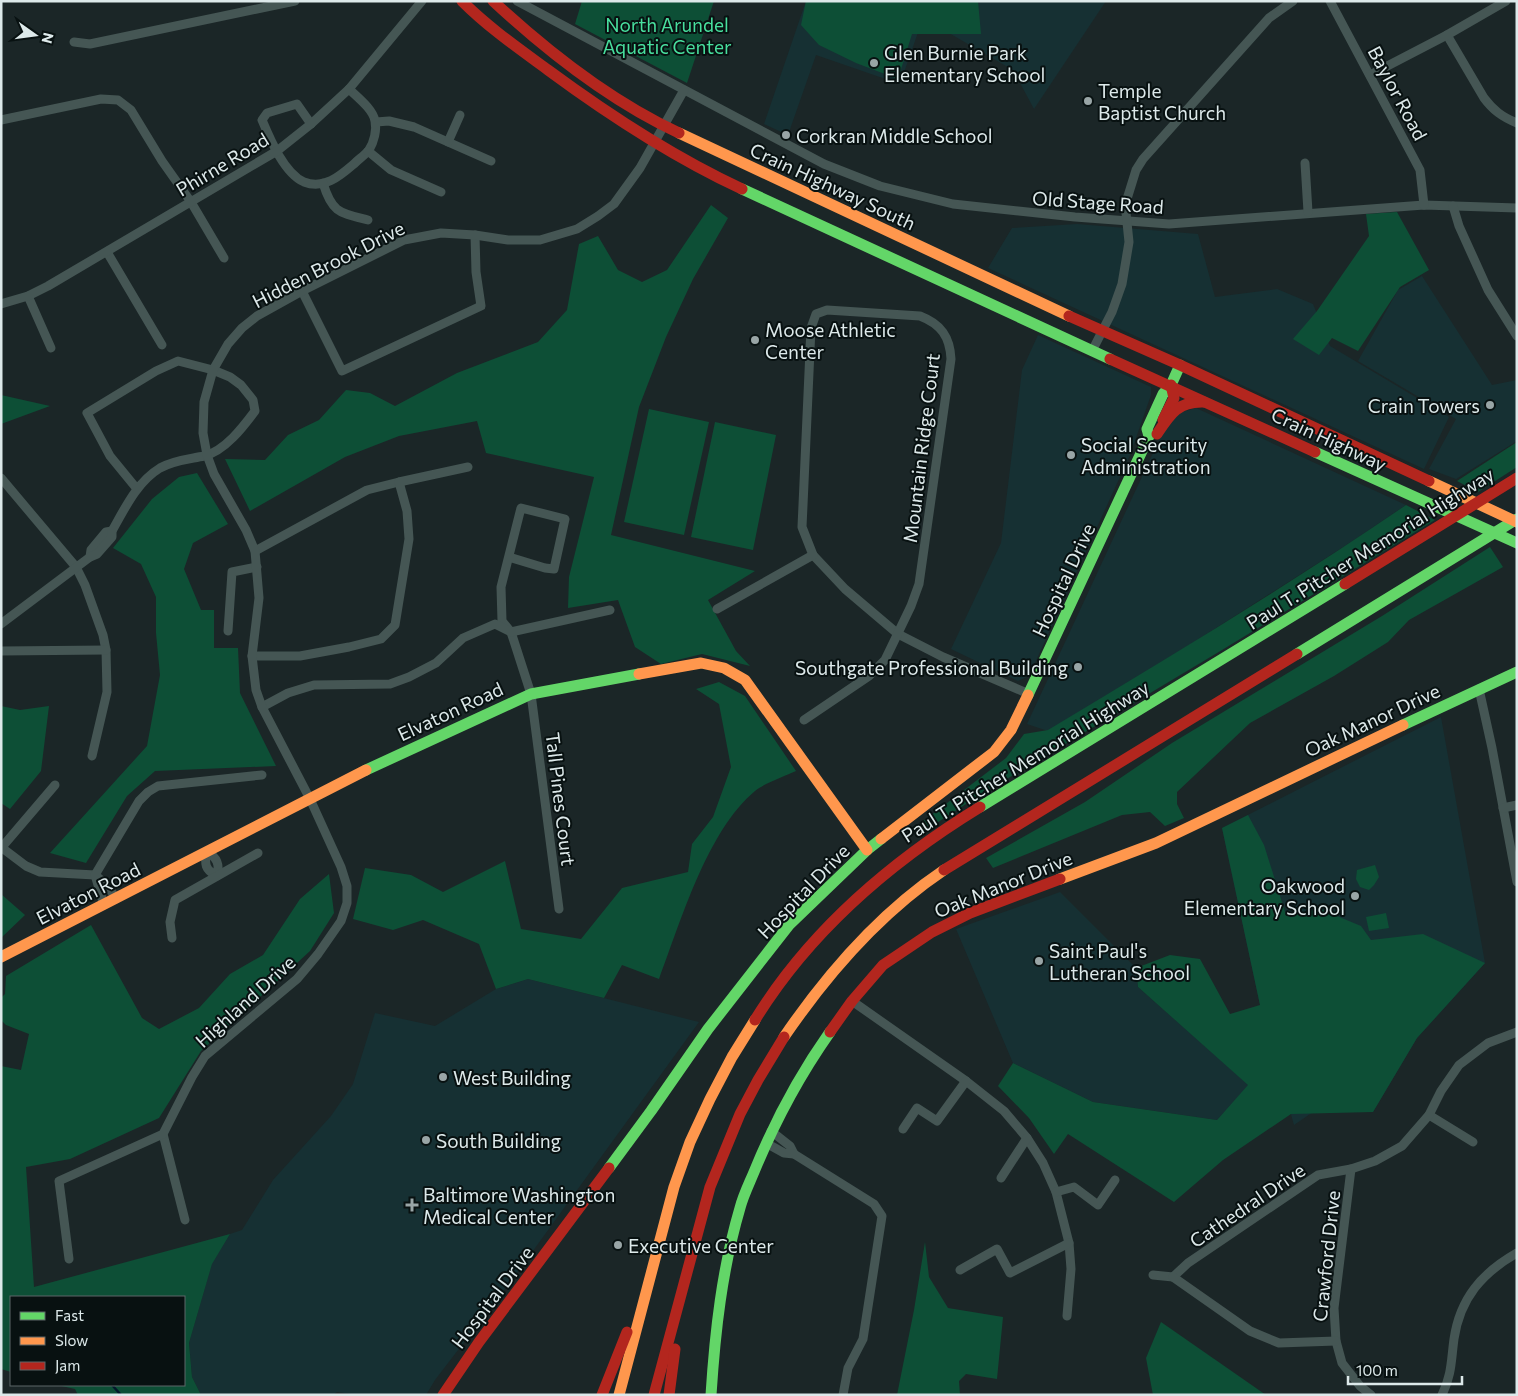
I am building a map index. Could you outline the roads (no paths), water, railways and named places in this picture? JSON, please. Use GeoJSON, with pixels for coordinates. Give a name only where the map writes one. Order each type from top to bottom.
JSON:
{"type":"FeatureCollection","features":[{"type":"Feature","properties":{"kind":"main road"},"geometry":{"type":"LineString","coordinates":[[462,1],[478,18],[544,68],[585,98],[654,142],[723,180],[1092,351]]}},
{"type":"Feature","properties":{"kind":"main road","name":"Crain Highway South"},"geometry":{"type":"LineString","coordinates":[[493,1],[512,19],[574,68],[618,100],[664,126],[1103,332],[1180,366]]}},
{"type":"Feature","properties":{"kind":"main road","name":"Crain Highway"},"geometry":{"type":"LineString","coordinates":[[1092,351],[1171,385],[1517,543]]}},
{"type":"Feature","properties":{"kind":"main road","name":"Crain Highway"},"geometry":{"type":"LineString","coordinates":[[1180,366],[1517,522]]}},
{"type":"Feature","properties":{"kind":"main road","name":"Hospital Drive"},"geometry":{"type":"LineString","coordinates":[[443,1395],[479,1342],[651,1110],[708,1029],[789,925],[867,850],[994,752],[1011,730],[1153,435],[1147,429],[1163,394],[1171,385],[1180,366]]}},
{"type":"Feature","properties":{"kind":"main road"},"geometry":{"type":"LineString","coordinates":[[1153,435],[1172,411],[1187,403],[1207,402]]}},
{"type":"Feature","properties":{"kind":"main road","name":"Paul T. Pitcher Memorial Highway"},"geometry":{"type":"LineString","coordinates":[[619,1395],[664,1221],[685,1156],[708,1101],[759,1012],[788,973],[848,907],[882,876],[960,819],[1512,481]]}},
{"type":"Feature","properties":{"kind":"main road"},"geometry":{"type":"LineString","coordinates":[[654,1395],[706,1198],[740,1114],[764,1069],[789,1029],[847,956],[875,928],[936,876],[977,849],[1517,519]]}},
{"type":"Feature","properties":{"kind":"main road","name":"Elvaton Road"},"geometry":{"type":"LineString","coordinates":[[1,957],[379,763],[530,694],[701,663],[730,670],[745,680],[867,850]]}},
{"type":"Feature","properties":{"kind":"main road","name":"Oak Manor Drive"},"geometry":{"type":"LineString","coordinates":[[711,1395],[716,1324],[721,1290],[740,1207],[771,1131],[818,1049],[852,1001],[884,965],[932,932],[970,913],[1156,843],[1319,764],[1517,672]]}},
{"type":"Feature","properties":{"kind":"main road"},"geometry":{"type":"LineString","coordinates":[[669,1395],[678,1333],[701,1231],[719,1168],[740,1114]]}},
{"type":"Feature","properties":{"kind":"main road"},"geometry":{"type":"LineString","coordinates":[[602,1395],[627,1332],[664,1221]]}},
{"type":"Feature","properties":{"kind":"street"},"geometry":{"type":"LineString","coordinates":[[74,42],[90,44],[296,1]]}},
{"type":"Feature","properties":{"kind":"street","name":"Phirne Road"},"geometry":{"type":"LineString","coordinates":[[1,304],[28,296],[108,252],[277,151],[311,124],[348,89],[422,1]]}},
{"type":"Feature","properties":{"kind":"street"},"geometry":{"type":"LineString","coordinates":[[1092,351],[1112,312],[1126,268],[1129,242],[1126,200],[1136,170],[1143,159],[1269,18],[1293,1]]}},
{"type":"Feature","properties":{"kind":"street","name":"Baylor Road"},"geometry":{"type":"LineString","coordinates":[[1330,1],[1420,170],[1424,205]]}},
{"type":"Feature","properties":{"kind":"street"},"geometry":{"type":"LineString","coordinates":[[1370,75],[1447,35],[1506,1]]}},
{"type":"Feature","properties":{"kind":"street"},"geometry":{"type":"LineString","coordinates":[[512,19],[519,3]]}},
{"type":"Feature","properties":{"kind":"street","name":"Old Stage Road"},"geometry":{"type":"LineString","coordinates":[[519,3],[824,164],[880,186],[945,202],[977,207],[1169,224],[1308,212],[1424,205],[1517,208]]}},
{"type":"Feature","properties":{"kind":"street"},"geometry":{"type":"LineString","coordinates":[[1447,35],[1487,102],[1498,114],[1517,123]]}},
{"type":"Feature","properties":{"kind":"street"},"geometry":{"type":"LineString","coordinates":[[311,124],[297,104],[267,113],[262,120],[281,159],[298,178],[313,184],[324,183],[337,178],[368,151],[374,140],[376,122],[371,112],[348,89]]}},
{"type":"Feature","properties":{"kind":"street","name":"Hidden Brook Drive"},"geometry":{"type":"LineString","coordinates":[[310,799],[262,707],[256,690],[252,656],[259,598],[255,551],[246,530],[214,474],[207,455],[203,433],[204,402],[213,370],[228,344],[242,328],[257,316],[302,290],[404,240],[441,233],[508,240],[540,240],[577,229],[614,204],[640,168],[684,90]]}},
{"type":"Feature","properties":{"kind":"street"},"geometry":{"type":"LineString","coordinates":[[1,120],[101,99],[118,100],[131,110],[162,161],[191,202],[224,258]]}},
{"type":"Feature","properties":{"kind":"street"},"geometry":{"type":"LineString","coordinates":[[448,142],[460,114]]}},
{"type":"Feature","properties":{"kind":"street"},"geometry":{"type":"LineString","coordinates":[[376,122],[389,121],[401,123],[491,161]]}},
{"type":"Feature","properties":{"kind":"street"},"geometry":{"type":"LineString","coordinates":[[368,151],[391,170],[441,192]]}},
{"type":"Feature","properties":{"kind":"street"},"geometry":{"type":"LineString","coordinates":[[1305,163],[1308,212]]}},
{"type":"Feature","properties":{"kind":"street"},"geometry":{"type":"LineString","coordinates":[[324,183],[328,200],[335,208],[350,216],[368,220]]}},
{"type":"Feature","properties":{"kind":"street"},"geometry":{"type":"LineString","coordinates":[[1453,206],[1459,226],[1488,290],[1517,336]]}},
{"type":"Feature","properties":{"kind":"street"},"geometry":{"type":"LineString","coordinates":[[302,290],[342,371],[481,306],[476,272],[474,235]]}},
{"type":"Feature","properties":{"kind":"street"},"geometry":{"type":"LineString","coordinates":[[108,252],[162,345]]}},
{"type":"Feature","properties":{"kind":"street"},"geometry":{"type":"LineString","coordinates":[[28,296],[51,348]]}},
{"type":"Feature","properties":{"kind":"street","name":"Mountain Ridge Court"},"geometry":{"type":"LineString","coordinates":[[813,555],[802,527],[811,328],[816,314],[827,310],[920,316],[933,321],[943,332],[950,345],[951,359],[919,584],[898,634]]}},
{"type":"Feature","properties":{"kind":"street"},"geometry":{"type":"LineString","coordinates":[[1,624],[76,567],[97,554],[112,537],[112,531],[137,489],[160,468],[182,460],[207,455],[229,442],[255,411],[252,400],[241,385],[230,376],[178,361],[156,371],[87,413],[110,456],[137,489]]}},
{"type":"Feature","properties":{"kind":"street"},"geometry":{"type":"LineString","coordinates":[[255,551],[367,490],[468,467]]}},
{"type":"Feature","properties":{"kind":"street"},"geometry":{"type":"LineString","coordinates":[[1,478],[76,567],[85,585],[100,627],[106,650],[107,692],[92,756]]}},
{"type":"Feature","properties":{"kind":"street"},"geometry":{"type":"LineString","coordinates":[[252,656],[300,656],[349,647],[381,639],[395,625],[409,539],[407,511],[399,482]]}},
{"type":"Feature","properties":{"kind":"street","name":"Tall Pines Court"},"geometry":{"type":"LineString","coordinates":[[509,557],[554,569],[565,519],[521,508],[501,587],[502,621],[511,632],[530,694],[559,909]]}},
{"type":"Feature","properties":{"kind":"street"},"geometry":{"type":"LineString","coordinates":[[717,609],[813,555],[845,589],[898,634],[943,657],[1029,694]]}},
{"type":"Feature","properties":{"kind":"street"},"geometry":{"type":"LineString","coordinates":[[228,631],[232,572],[257,567]]}},
{"type":"Feature","properties":{"kind":"street"},"geometry":{"type":"LineString","coordinates":[[262,707],[288,693],[314,685],[390,684],[409,677],[436,663],[463,638],[495,624],[511,632],[610,610]]}},
{"type":"Feature","properties":{"kind":"street"},"geometry":{"type":"LineString","coordinates":[[804,720],[869,676],[885,660],[898,634]]}},
{"type":"Feature","properties":{"kind":"street"},"geometry":{"type":"LineString","coordinates":[[1,651],[106,650]]}},
{"type":"Feature","properties":{"kind":"street"},"geometry":{"type":"LineString","coordinates":[[1479,690],[1517,882]]}},
{"type":"Feature","properties":{"kind":"street"},"geometry":{"type":"LineString","coordinates":[[104,905],[95,875],[139,801],[148,792],[158,786],[262,775]]}},
{"type":"Feature","properties":{"kind":"street"},"geometry":{"type":"LineString","coordinates":[[55,785],[1,847],[26,866],[40,872],[95,875],[108,886],[116,899]]}},
{"type":"Feature","properties":{"kind":"street","name":"Highland Drive"},"geometry":{"type":"LineString","coordinates":[[163,1134],[205,1056],[297,979],[318,954],[341,921],[347,903],[347,886],[342,867],[310,799]]}},
{"type":"Feature","properties":{"kind":"street"},"geometry":{"type":"LineString","coordinates":[[1503,808],[1517,805]]}},
{"type":"Feature","properties":{"kind":"street"},"geometry":{"type":"LineString","coordinates":[[207,852],[204,862],[208,872],[217,876]]}},
{"type":"Feature","properties":{"kind":"street"},"geometry":{"type":"LineString","coordinates":[[172,938],[170,922],[175,900],[258,853]]}},
{"type":"Feature","properties":{"kind":"street"},"geometry":{"type":"LineString","coordinates":[[852,1001],[966,1081],[1004,1111],[1027,1138],[1043,1163],[1056,1192],[1069,1243],[1071,1269],[1067,1316]]}},
{"type":"Feature","properties":{"kind":"street","name":"Cathedral Drive"},"geometry":{"type":"LineString","coordinates":[[1173,1277],[1188,1263],[1318,1176],[1375,1161],[1402,1146],[1429,1114],[1440,1091],[1459,1065],[1488,1043],[1517,1032]]}},
{"type":"Feature","properties":{"kind":"street"},"geometry":{"type":"LineString","coordinates":[[903,1129],[917,1108],[937,1121],[966,1081]]}},
{"type":"Feature","properties":{"kind":"street"},"geometry":{"type":"LineString","coordinates":[[1429,1114],[1473,1142]]}},
{"type":"Feature","properties":{"kind":"street"},"geometry":{"type":"LineString","coordinates":[[771,1131],[790,1146],[794,1154]]}},
{"type":"Feature","properties":{"kind":"street"},"geometry":{"type":"LineString","coordinates":[[70,1259],[59,1181],[163,1134],[185,1220]]}},
{"type":"Feature","properties":{"kind":"street"},"geometry":{"type":"LineString","coordinates":[[1001,1178],[1027,1138]]}},
{"type":"Feature","properties":{"kind":"street"},"geometry":{"type":"LineString","coordinates":[[766,1143],[784,1153],[794,1154],[874,1204],[882,1216],[863,1339],[848,1368],[842,1395]]}},
{"type":"Feature","properties":{"kind":"street","name":"Crawford Drive"},"geometry":{"type":"LineString","coordinates":[[1352,1168],[1334,1308],[1336,1341],[1342,1363],[1360,1386],[1371,1395]]}},
{"type":"Feature","properties":{"kind":"street"},"geometry":{"type":"LineString","coordinates":[[1056,1192],[1074,1187],[1098,1205],[1115,1180]]}},
{"type":"Feature","properties":{"kind":"street"},"geometry":{"type":"LineString","coordinates":[[960,1270],[997,1249],[1010,1273],[1069,1243]]}},
{"type":"Feature","properties":{"kind":"street"},"geometry":{"type":"LineString","coordinates":[[1442,1395],[1449,1380],[1454,1337],[1460,1316],[1469,1296],[1486,1273],[1517,1253]]}},
{"type":"Feature","properties":{"kind":"street"},"geometry":{"type":"LineString","coordinates":[[1153,1275],[1173,1277],[1250,1331],[1279,1343],[1336,1341]]}},
{"type":"Feature","properties":{"kind":"waterway"},"geometry":{"type":"LineString","coordinates":[[113,1386],[121,1395]]}},
{"type":"Feature","properties":{"kind":"place","name":"Glen Burnie Park Elementary School"},"geometry":{"type":"Point","coordinates":[874,63]}},
{"type":"Feature","properties":{"kind":"place","name":"Temple Baptist Church"},"geometry":{"type":"Point","coordinates":[1088,101]}},
{"type":"Feature","properties":{"kind":"place","name":"Corkran Middle School"},"geometry":{"type":"Point","coordinates":[786,135]}},
{"type":"Feature","properties":{"kind":"place","name":"Moose Athletic Center"},"geometry":{"type":"Point","coordinates":[755,340]}},
{"type":"Feature","properties":{"kind":"place","name":"Crain Towers"},"geometry":{"type":"Point","coordinates":[1490,405]}},
{"type":"Feature","properties":{"kind":"place","name":"Social Security Administration"},"geometry":{"type":"Point","coordinates":[1071,455]}},
{"type":"Feature","properties":{"kind":"place","name":"Southgate Professional Building"},"geometry":{"type":"Point","coordinates":[1078,667]}},
{"type":"Feature","properties":{"kind":"place","name":"Oakwood Elementary School"},"geometry":{"type":"Point","coordinates":[1355,896]}},
{"type":"Feature","properties":{"kind":"place","name":"Saint Paul's Lutheran School"},"geometry":{"type":"Point","coordinates":[1039,961]}},
{"type":"Feature","properties":{"kind":"place","name":"West Building"},"geometry":{"type":"Point","coordinates":[443,1077]}},
{"type":"Feature","properties":{"kind":"place","name":"South Building"},"geometry":{"type":"Point","coordinates":[426,1140]}},
{"type":"Feature","properties":{"kind":"place","name":"Baltimore Washington Medical Center"},"geometry":{"type":"Point","coordinates":[412,1205]}},
{"type":"Feature","properties":{"kind":"place","name":"Executive Center"},"geometry":{"type":"Point","coordinates":[618,1245]}},
{"type":"Feature","properties":{"kind":"park label","name":"North Arundel Aquatic Center"},"geometry":{"type":"Point","coordinates":[667,35]}}]}
